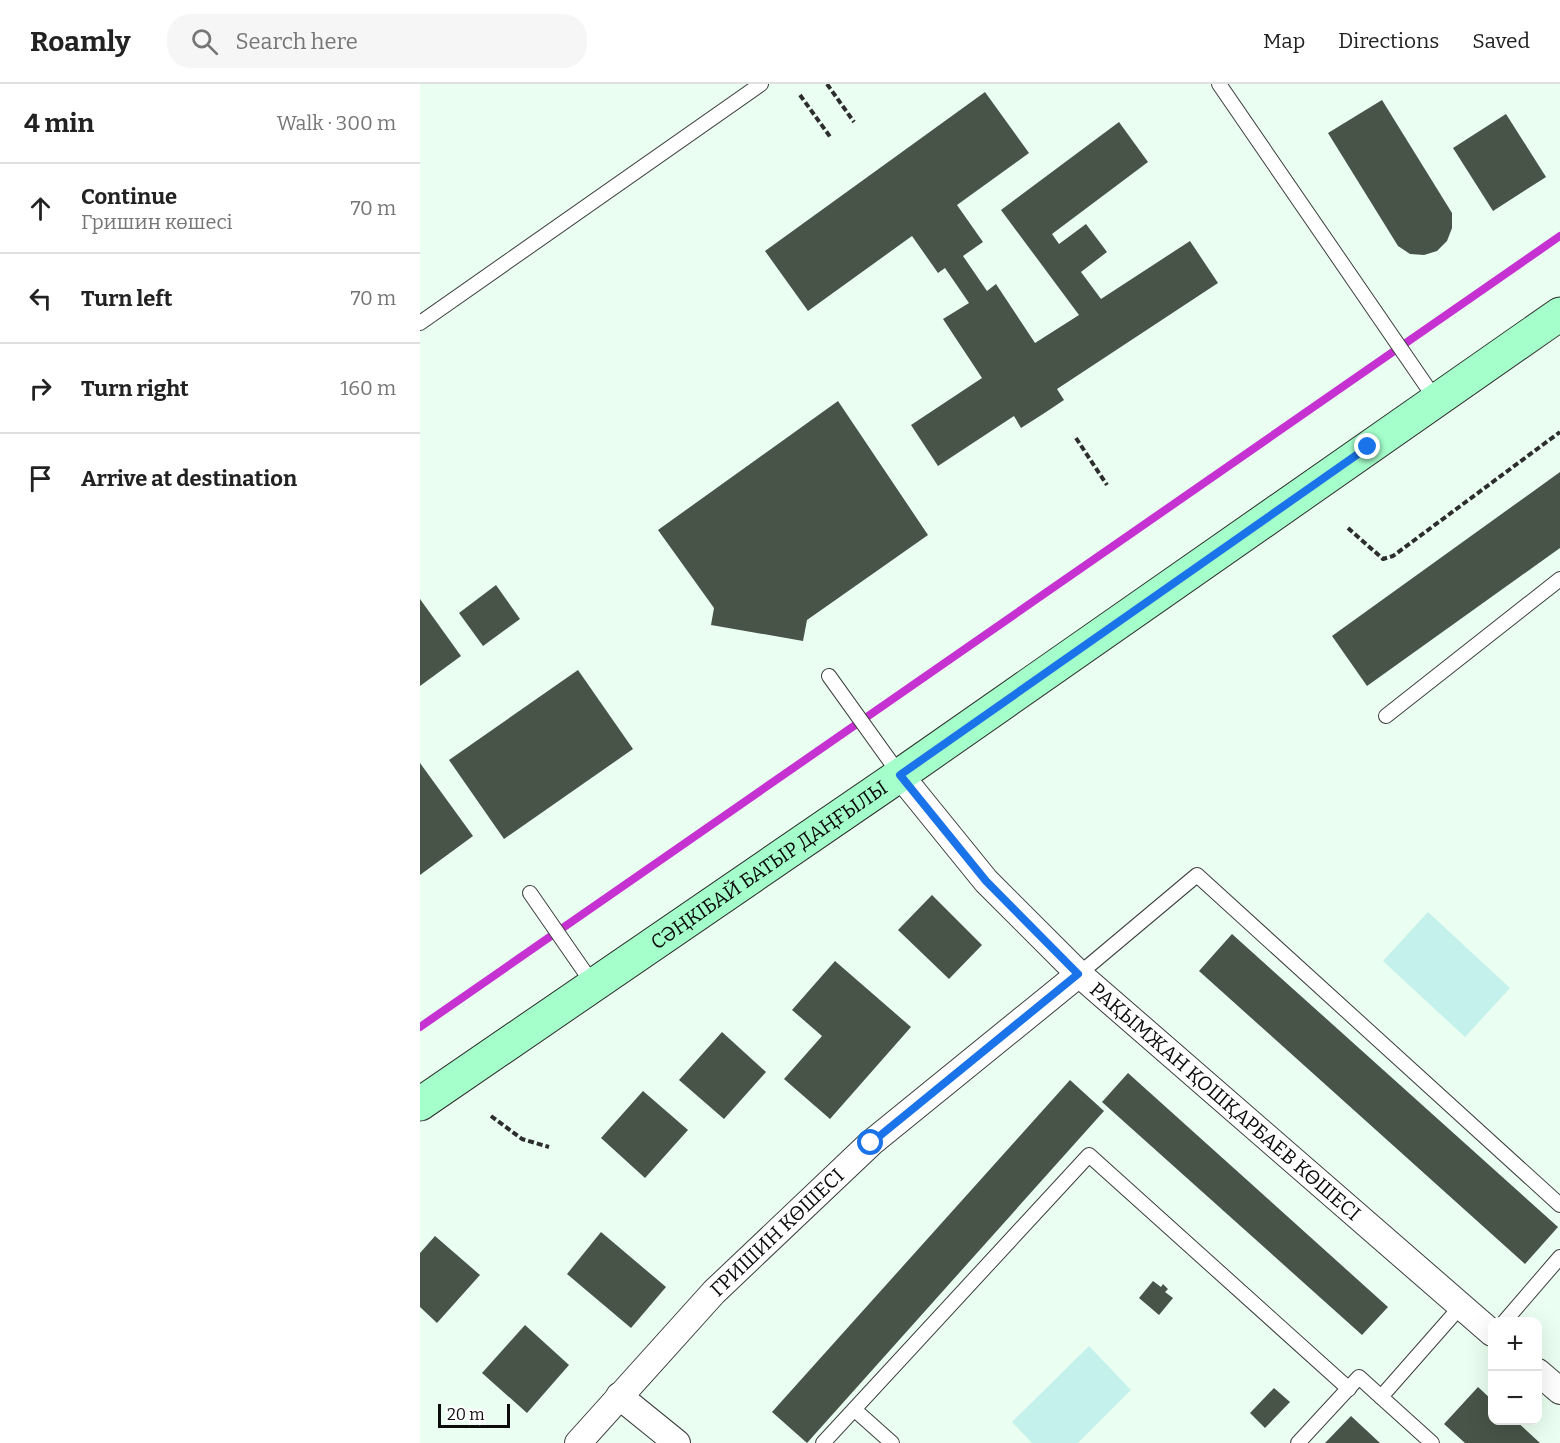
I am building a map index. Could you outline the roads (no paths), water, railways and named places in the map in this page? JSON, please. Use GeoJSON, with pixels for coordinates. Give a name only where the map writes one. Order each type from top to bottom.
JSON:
{"type":"FeatureCollection","features":[{"type":"Feature","properties":{"kind":"main road","name":"СӘҢКІБАЙ БАТЫР ДАҢҒЫЛЫ"},"geometry":{"type":"LineString","coordinates":[[420,1104],[900,775],[1560,314]]}},
{"type":"Feature","properties":{"kind":"street","name":"РАҚЫМЖАН ҚОШҚАРБАЕВ КӨШЕСІ"},"geometry":{"type":"LineString","coordinates":[[900,775],[986,881],[1078,974],[1488,1330]]}},
{"type":"Feature","properties":{"kind":"street","name":"ГРИШИН КӨШЕСІ"},"geometry":{"type":"LineString","coordinates":[[578,1443],[714,1292],[871,1143],[1078,974]]}},
{"type":"Feature","properties":{"kind":"street"},"geometry":{"type":"LineString","coordinates":[[1542,1375],[1560,1391]]}},
{"type":"Feature","properties":{"kind":"street"},"geometry":{"type":"LineString","coordinates":[[619,1396],[677,1443]]}},
{"type":"Feature","properties":{"kind":"lane"},"geometry":{"type":"LineString","coordinates":[[420,323],[761,84]]}},
{"type":"Feature","properties":{"kind":"lane"},"geometry":{"type":"LineString","coordinates":[[1219,84],[1436,400]]}},
{"type":"Feature","properties":{"kind":"lane"},"geometry":{"type":"LineString","coordinates":[[1386,716],[1560,579]]}},
{"type":"Feature","properties":{"kind":"lane"},"geometry":{"type":"LineString","coordinates":[[829,676],[900,775]]}},
{"type":"Feature","properties":{"kind":"lane"},"geometry":{"type":"LineString","coordinates":[[1078,974],[1197,876],[1560,1205]]}},
{"type":"Feature","properties":{"kind":"lane"},"geometry":{"type":"LineString","coordinates":[[530,893],[593,984]]}},
{"type":"Feature","properties":{"kind":"lane"},"geometry":{"type":"LineString","coordinates":[[823,1443],[1089,1155],[1349,1389]]}},
{"type":"Feature","properties":{"kind":"lane"},"geometry":{"type":"LineString","coordinates":[[1508,1317],[1560,1257]]}},
{"type":"Feature","properties":{"kind":"lane"},"geometry":{"type":"LineString","coordinates":[[1381,1397],[1461,1306]]}},
{"type":"Feature","properties":{"kind":"lane"},"geometry":{"type":"LineString","coordinates":[[1298,1443],[1359,1377],[1432,1443]]}},
{"type":"Feature","properties":{"kind":"lane"},"geometry":{"type":"LineString","coordinates":[[855,1410],[892,1443]]}},
{"type":"Feature","properties":{"kind":"waterway"},"geometry":{"type":"LineString","coordinates":[[420,1027],[1560,236]]}}]}
